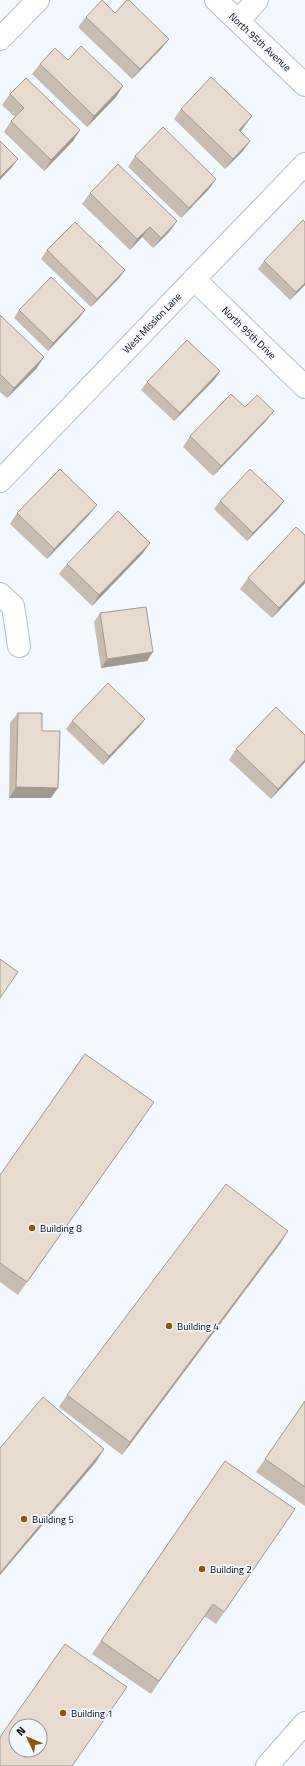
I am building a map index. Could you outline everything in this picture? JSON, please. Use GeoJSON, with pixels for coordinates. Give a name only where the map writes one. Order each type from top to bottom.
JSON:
{"type":"FeatureCollection","features":[{"type":"Feature","properties":{"kind":"street"},"geometry":{"type":"LineString","coordinates":[[0,39],[38,0]]}},
{"type":"Feature","properties":{"kind":"street","name":"North 95th Avenue"},"geometry":{"type":"LineString","coordinates":[[216,0],[305,84]]}},
{"type":"Feature","properties":{"kind":"street"},"geometry":{"type":"LineString","coordinates":[[238,21],[257,0]]}},
{"type":"Feature","properties":{"kind":"street","name":"West Mission Lane"},"geometry":{"type":"LineString","coordinates":[[0,482],[305,164]]}},
{"type":"Feature","properties":{"kind":"street","name":"North 95th Drive"},"geometry":{"type":"LineString","coordinates":[[194,279],[305,387]]}},
{"type":"Feature","properties":{"kind":"street"},"geometry":{"type":"LineString","coordinates":[[0,594],[13,606],[19,646]]}},
{"type":"Feature","properties":{"kind":"street"},"geometry":{"type":"LineString","coordinates":[[267,1766],[305,1723]]}},
{"type":"Feature","properties":{"kind":"building"},"geometry":{"type":"Polygon","coordinates":[[[102,0],[115,13],[127,0],[129,0],[169,39],[140,69],[86,17],[102,0]]]}},
{"type":"Feature","properties":{"kind":"building"},"geometry":{"type":"Polygon","coordinates":[[[81,46],[123,86],[94,116],[40,64],[55,48],[68,60],[81,46]]]}},
{"type":"Feature","properties":{"kind":"building"},"geometry":{"type":"Polygon","coordinates":[[[211,77],[252,116],[239,130],[250,141],[233,159],[181,109],[211,77]]]}},
{"type":"Feature","properties":{"kind":"building"},"geometry":{"type":"Polygon","coordinates":[[[26,78],[80,130],[51,160],[11,121],[24,108],[10,94],[26,78]]]}},
{"type":"Feature","properties":{"kind":"building"},"geometry":{"type":"Polygon","coordinates":[[[163,127],[216,179],[189,208],[135,156],[163,127]]]}},
{"type":"Feature","properties":{"kind":"building"},"geometry":{"type":"Polygon","coordinates":[[[0,141],[18,159],[0,177],[0,141]]]}},
{"type":"Feature","properties":{"kind":"building"},"geometry":{"type":"Polygon","coordinates":[[[118,164],[177,221],[161,238],[150,227],[137,239],[90,193],[118,164]]]}},
{"type":"Feature","properties":{"kind":"building"},"geometry":{"type":"Polygon","coordinates":[[[303,220],[305,222],[305,283],[296,292],[264,261],[303,220]]]}},
{"type":"Feature","properties":{"kind":"building"},"geometry":{"type":"Polygon","coordinates":[[[75,222],[125,270],[97,299],[47,250],[75,222]]]}},
{"type":"Feature","properties":{"kind":"building"},"geometry":{"type":"Polygon","coordinates":[[[51,277],[85,310],[53,343],[19,310],[51,277]]]}},
{"type":"Feature","properties":{"kind":"building"},"geometry":{"type":"Polygon","coordinates":[[[0,315],[44,357],[14,388],[0,374],[0,315]]]}},
{"type":"Feature","properties":{"kind":"building"},"geometry":{"type":"Polygon","coordinates":[[[187,340],[220,371],[180,413],[147,382],[187,340]]]}},
{"type":"Feature","properties":{"kind":"building"},"geometry":{"type":"Polygon","coordinates":[[[231,394],[245,407],[257,395],[274,411],[221,466],[190,436],[231,394]]]}},
{"type":"Feature","properties":{"kind":"building"},"geometry":{"type":"Polygon","coordinates":[[[60,469],[97,505],[54,549],[17,513],[60,469]]]}},
{"type":"Feature","properties":{"kind":"building"},"geometry":{"type":"Polygon","coordinates":[[[250,469],[284,501],[253,533],[220,501],[250,469]]]}},
{"type":"Feature","properties":{"kind":"building"},"geometry":{"type":"Polygon","coordinates":[[[118,511],[150,543],[99,595],[67,564],[118,511]]]}},
{"type":"Feature","properties":{"kind":"building"},"geometry":{"type":"Polygon","coordinates":[[[296,527],[305,535],[305,580],[279,608],[248,578],[296,527]]]}},
{"type":"Feature","properties":{"kind":"building"},"geometry":{"type":"Polygon","coordinates":[[[146,607],[153,652],[107,659],[100,613],[146,607]]]}},
{"type":"Feature","properties":{"kind":"building"},"geometry":{"type":"Polygon","coordinates":[[[108,683],[145,719],[109,756],[72,721],[108,683]]]}},
{"type":"Feature","properties":{"kind":"building"},"geometry":{"type":"Polygon","coordinates":[[[276,707],[305,735],[305,760],[278,789],[236,749],[276,707]]]}},
{"type":"Feature","properties":{"kind":"building"},"geometry":{"type":"Polygon","coordinates":[[[18,713],[42,713],[42,731],[60,731],[58,788],[16,787],[18,713]]]}},
{"type":"Feature","properties":{"kind":"building"},"geometry":{"type":"Polygon","coordinates":[[[0,959],[18,972],[0,998],[0,959]]]}},
{"type":"Feature","properties":{"kind":"building","name":"Building 8"},"geometry":{"type":"Polygon","coordinates":[[[85,1054],[154,1102],[27,1282],[0,1263],[0,1175],[85,1054]]]}},
{"type":"Feature","properties":{"kind":"building","name":"Building 4"},"geometry":{"type":"Polygon","coordinates":[[[226,1184],[288,1231],[130,1442],[67,1395],[226,1184]]]}},
{"type":"Feature","properties":{"kind":"building","name":"Building 5"},"geometry":{"type":"Polygon","coordinates":[[[43,1397],[104,1449],[0,1573],[0,1448],[43,1397]]]}},
{"type":"Feature","properties":{"kind":"building"},"geometry":{"type":"Polygon","coordinates":[[[305,1401],[305,1487],[265,1459],[305,1401]]]}},
{"type":"Feature","properties":{"kind":"building","name":"Building 2"},"geometry":{"type":"Polygon","coordinates":[[[225,1461],[295,1509],[224,1612],[213,1604],[159,1681],[101,1641],[225,1461]]]}},
{"type":"Feature","properties":{"kind":"building","name":"Building 1"},"geometry":{"type":"Polygon","coordinates":[[[65,1644],[127,1687],[72,1766],[0,1766],[0,1737],[8,1726],[8,1758],[48,1758],[48,1718],[13,1718],[65,1644]]]}},
{"type":"Feature","properties":{"kind":"place","name":"Building 8"},"geometry":{"type":"Point","coordinates":[32,1228]}},
{"type":"Feature","properties":{"kind":"place","name":"Building 4"},"geometry":{"type":"Point","coordinates":[169,1326]}},
{"type":"Feature","properties":{"kind":"place","name":"Building 5"},"geometry":{"type":"Point","coordinates":[24,1519]}},
{"type":"Feature","properties":{"kind":"place","name":"Building 2"},"geometry":{"type":"Point","coordinates":[202,1569]}},
{"type":"Feature","properties":{"kind":"place","name":"Building 1"},"geometry":{"type":"Point","coordinates":[63,1713]}}]}
